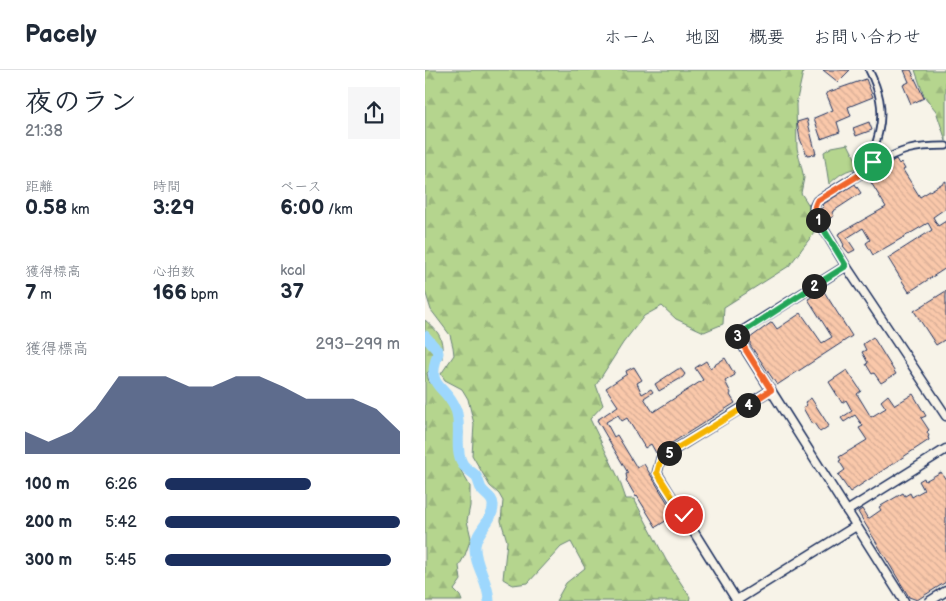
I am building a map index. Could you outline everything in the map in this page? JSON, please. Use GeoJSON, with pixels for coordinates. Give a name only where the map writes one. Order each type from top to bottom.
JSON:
{"type":"FeatureCollection","features":[{"type":"Feature","properties":{"kind":"street"},"geometry":{"type":"LineString","coordinates":[[869,70],[879,91],[882,109],[873,152],[874,166]]}},
{"type":"Feature","properties":{"kind":"street"},"geometry":{"type":"LineString","coordinates":[[946,146],[928,146],[900,150],[817,201],[814,207],[814,213],[846,266],[946,416]]}},
{"type":"Feature","properties":{"kind":"street"},"geometry":{"type":"LineString","coordinates":[[846,266],[736,335],[904,601]]}},
{"type":"Feature","properties":{"kind":"street"},"geometry":{"type":"LineString","coordinates":[[771,390],[661,458],[657,473],[737,600],[856,526]]}},
{"type":"Feature","properties":{"kind":"street"},"geometry":{"type":"LineString","coordinates":[[847,511],[946,448]]}},
{"type":"Feature","properties":{"kind":"street"},"geometry":{"type":"LineString","coordinates":[[930,601],[946,591]]}},
{"type":"Feature","properties":{"kind":"green space"},"geometry":{"type":"Polygon","coordinates":[[[425,70],[802,70],[803,72],[796,104],[797,148],[804,178],[801,193],[810,207],[809,215],[814,233],[789,266],[724,307],[723,324],[704,332],[676,319],[662,306],[644,316],[623,343],[596,385],[603,405],[590,419],[619,479],[626,499],[634,499],[666,560],[690,597],[689,601],[556,601],[566,583],[585,568],[571,542],[561,547],[528,583],[513,585],[503,579],[507,541],[501,521],[503,501],[499,494],[490,486],[472,455],[474,424],[468,399],[462,389],[445,380],[441,374],[454,355],[453,347],[450,335],[431,310],[425,291],[425,70]]]}},
{"type":"Feature","properties":{"kind":"green space"},"geometry":{"type":"Polygon","coordinates":[[[915,70],[946,70],[946,141],[936,111],[924,96],[915,70]]]}},
{"type":"Feature","properties":{"kind":"green space"},"geometry":{"type":"Polygon","coordinates":[[[848,144],[860,168],[843,173],[829,184],[824,152],[832,147],[848,144]]]}},
{"type":"Feature","properties":{"kind":"green space"},"geometry":{"type":"Polygon","coordinates":[[[425,320],[438,333],[442,346],[442,359],[427,373],[429,382],[456,400],[463,433],[459,458],[460,469],[470,486],[470,506],[467,521],[471,538],[459,566],[461,580],[454,590],[462,601],[425,601],[425,320]]]}},
{"type":"Feature","properties":{"kind":"building"},"geometry":{"type":"Polygon","coordinates":[[[823,70],[850,70],[838,82],[823,70]]]}},
{"type":"Feature","properties":{"kind":"building"},"geometry":{"type":"Polygon","coordinates":[[[904,70],[911,70],[924,98],[911,104],[903,85],[909,82],[904,70]]]}},
{"type":"Feature","properties":{"kind":"building"},"geometry":{"type":"Polygon","coordinates":[[[866,79],[873,97],[848,107],[851,116],[837,122],[840,132],[821,139],[814,118],[833,110],[826,93],[866,79]]]}},
{"type":"Feature","properties":{"kind":"building"},"geometry":{"type":"Polygon","coordinates":[[[807,119],[816,154],[807,155],[800,139],[797,122],[807,119]]]}},
{"type":"Feature","properties":{"kind":"building"},"geometry":{"type":"Polygon","coordinates":[[[869,122],[872,130],[856,136],[853,128],[869,122]]]}},
{"type":"Feature","properties":{"kind":"building"},"geometry":{"type":"Polygon","coordinates":[[[896,159],[899,164],[901,162],[905,169],[903,170],[920,197],[946,181],[946,208],[933,217],[938,226],[946,221],[946,268],[909,292],[888,258],[932,230],[928,223],[873,255],[866,243],[870,240],[863,228],[847,238],[855,250],[849,253],[843,246],[838,234],[886,207],[867,176],[896,159]]]}},
{"type":"Feature","properties":{"kind":"building"},"geometry":{"type":"Polygon","coordinates":[[[855,184],[861,193],[832,212],[834,216],[827,220],[820,209],[824,207],[822,205],[855,184]]]}},
{"type":"Feature","properties":{"kind":"building"},"geometry":{"type":"Polygon","coordinates":[[[823,290],[852,336],[777,385],[750,345],[750,338],[772,322],[777,329],[801,313],[822,343],[832,337],[808,299],[823,290]]]}},
{"type":"Feature","properties":{"kind":"building"},"geometry":{"type":"Polygon","coordinates":[[[946,291],[946,339],[936,345],[914,311],[946,291]]]}},
{"type":"Feature","properties":{"kind":"building"},"geometry":{"type":"Polygon","coordinates":[[[873,337],[896,374],[881,383],[874,373],[872,374],[862,352],[866,350],[863,344],[873,337]]]}},
{"type":"Feature","properties":{"kind":"building"},"geometry":{"type":"Polygon","coordinates":[[[725,358],[735,375],[725,381],[735,403],[656,453],[651,444],[645,448],[627,418],[622,421],[618,415],[606,422],[614,437],[617,435],[637,468],[644,464],[675,515],[656,527],[626,480],[626,474],[628,473],[597,420],[618,406],[606,388],[627,374],[626,371],[634,367],[642,380],[637,383],[642,394],[651,389],[653,392],[644,398],[653,412],[703,380],[695,368],[706,361],[710,368],[725,358]]]}},
{"type":"Feature","properties":{"kind":"building"},"geometry":{"type":"Polygon","coordinates":[[[681,369],[685,374],[683,377],[659,391],[655,384],[681,369]]]}},
{"type":"Feature","properties":{"kind":"building"},"geometry":{"type":"Polygon","coordinates":[[[847,370],[861,391],[857,394],[871,417],[886,408],[881,401],[888,395],[895,405],[913,394],[926,416],[921,418],[929,430],[927,432],[929,440],[850,492],[838,475],[845,470],[839,461],[841,460],[839,457],[867,440],[859,428],[863,426],[855,415],[844,422],[841,418],[852,411],[846,400],[842,403],[829,382],[847,370]]]}},
{"type":"Feature","properties":{"kind":"building"},"geometry":{"type":"Polygon","coordinates":[[[811,398],[829,426],[820,432],[814,423],[812,424],[803,408],[807,405],[805,402],[811,398]]]}},
{"type":"Feature","properties":{"kind":"building"},"geometry":{"type":"Polygon","coordinates":[[[941,472],[946,480],[946,582],[917,600],[909,597],[858,512],[862,509],[868,519],[881,510],[879,507],[903,493],[905,496],[910,493],[912,497],[924,490],[919,481],[924,478],[925,481],[941,472]]]}},
{"type":"Feature","properties":{"kind":"waterway"},"geometry":{"type":"LineString","coordinates":[[425,336],[438,353],[435,365],[435,380],[452,401],[458,416],[458,444],[463,465],[476,476],[482,490],[491,498],[493,503],[491,516],[478,535],[475,546],[475,553],[487,587],[489,601]]}},
{"type":"Feature","properties":{"kind":"route"},"geometry":{"type":"LineString","coordinates":[[684,515],[657,473],[661,458],[771,390],[736,335],[846,266],[814,213],[814,207],[817,201],[874,166],[873,162]]}}]}
